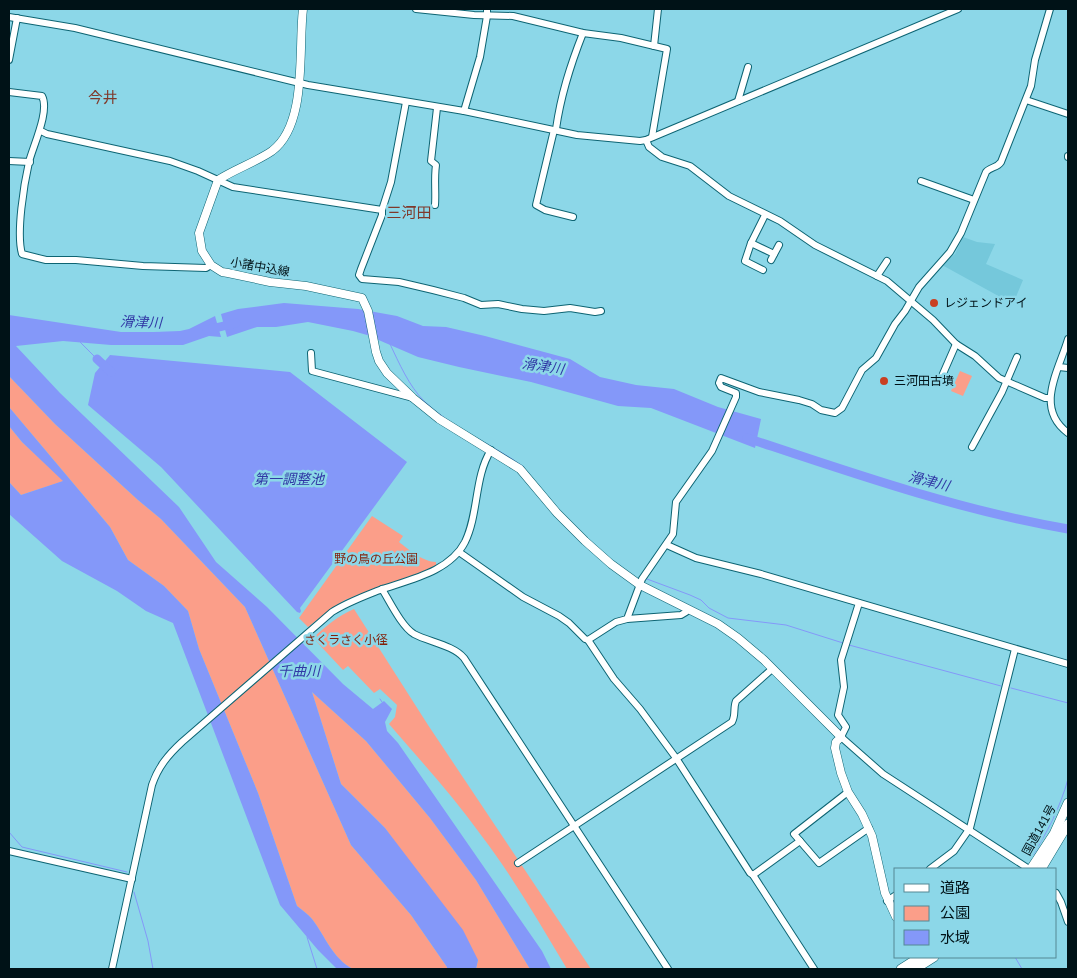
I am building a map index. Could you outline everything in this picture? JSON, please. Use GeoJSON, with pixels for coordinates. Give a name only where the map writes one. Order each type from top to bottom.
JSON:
{"type":"FeatureCollection","features":[{"type":"Feature","properties":{"kind":"highway","name":"国道141号"},"geometry":{"type":"LineString","coordinates":[[1031,868],[1054,834],[1068,803]]}},
{"type":"Feature","properties":{"kind":"highway","name":"国道141号"},"geometry":{"type":"LineString","coordinates":[[1042,868],[1068,824]]}},
{"type":"Feature","properties":{"kind":"highway"},"geometry":{"type":"LineString","coordinates":[[901,969],[920,962]]}},
{"type":"Feature","properties":{"kind":"main road"},"geometry":{"type":"LineString","coordinates":[[218,180],[272,151],[284,139],[295,112],[299,83],[303,9]]}},
{"type":"Feature","properties":{"kind":"main road","name":"小諸中込線"},"geometry":{"type":"LineString","coordinates":[[218,180],[199,233],[202,250],[211,265],[228,274],[362,298],[368,311],[377,356],[385,369],[413,398]]}},
{"type":"Feature","properties":{"kind":"main road"},"geometry":{"type":"LineString","coordinates":[[413,398],[439,419],[520,469],[557,513],[611,564],[640,585],[728,630],[772,669],[841,737],[836,742],[835,748],[848,792],[862,814],[868,828],[887,901],[894,913]]}},
{"type":"Feature","properties":{"kind":"street"},"geometry":{"type":"LineString","coordinates":[[416,9],[487,12],[513,16],[583,33],[620,38],[667,49],[647,144],[658,154],[690,166],[729,196],[796,230],[815,245],[887,281],[933,320],[956,344],[974,356],[999,378],[1019,385],[1045,398],[1050,398]]}},
{"type":"Feature","properties":{"kind":"street"},"geometry":{"type":"LineString","coordinates":[[654,46],[658,9]]}},
{"type":"Feature","properties":{"kind":"street"},"geometry":{"type":"LineString","coordinates":[[9,17],[75,28],[299,83],[464,111],[577,135],[649,139],[958,9]]}},
{"type":"Feature","properties":{"kind":"street"},"geometry":{"type":"LineString","coordinates":[[627,619],[642,579],[673,534],[676,502],[712,450],[736,398],[736,393],[721,387],[719,383],[721,378],[759,392],[812,404],[821,410],[835,413],[842,408],[860,372],[874,360],[895,324],[930,273],[950,252],[961,233],[986,172],[988,169],[997,167],[1001,162],[1031,86],[1035,60],[1050,9]]}},
{"type":"Feature","properties":{"kind":"street"},"geometry":{"type":"LineString","coordinates":[[464,111],[480,57],[487,12]]}},
{"type":"Feature","properties":{"kind":"street"},"geometry":{"type":"LineString","coordinates":[[9,60],[17,18]]}},
{"type":"Feature","properties":{"kind":"street"},"geometry":{"type":"LineString","coordinates":[[573,217],[545,210],[536,205],[554,130],[556,129],[558,109],[566,78],[573,66],[583,33]]}},
{"type":"Feature","properties":{"kind":"street"},"geometry":{"type":"LineString","coordinates":[[738,101],[748,67]]}},
{"type":"Feature","properties":{"kind":"street"},"geometry":{"type":"LineString","coordinates":[[9,92],[42,96],[44,105],[41,131],[30,162],[21,210],[21,251],[24,255],[46,260],[76,260],[143,266],[206,268],[211,265]]}},
{"type":"Feature","properties":{"kind":"street"},"geometry":{"type":"LineString","coordinates":[[1026,100],[1068,114]]}},
{"type":"Feature","properties":{"kind":"street"},"geometry":{"type":"LineString","coordinates":[[406,102],[392,182],[382,215],[361,269],[360,276],[362,279],[398,282],[464,298],[481,306],[498,304],[544,311],[570,308],[595,312],[601,310]]}},
{"type":"Feature","properties":{"kind":"street"},"geometry":{"type":"LineString","coordinates":[[435,205],[434,179],[436,166],[431,161],[438,108]]}},
{"type":"Feature","properties":{"kind":"street"},"geometry":{"type":"LineString","coordinates":[[41,131],[47,134],[170,161],[233,187],[382,210]]}},
{"type":"Feature","properties":{"kind":"street"},"geometry":{"type":"LineString","coordinates":[[9,161],[30,162]]}},
{"type":"Feature","properties":{"kind":"street"},"geometry":{"type":"LineString","coordinates":[[921,182],[974,200]]}},
{"type":"Feature","properties":{"kind":"street"},"geometry":{"type":"LineString","coordinates":[[762,270],[745,261],[765,215]]}},
{"type":"Feature","properties":{"kind":"street"},"geometry":{"type":"LineString","coordinates":[[751,244],[772,257],[778,245]]}},
{"type":"Feature","properties":{"kind":"street"},"geometry":{"type":"LineString","coordinates":[[877,276],[887,261]]}},
{"type":"Feature","properties":{"kind":"street"},"geometry":{"type":"LineString","coordinates":[[1068,339],[1050,398],[1052,413],[1068,433]]}},
{"type":"Feature","properties":{"kind":"street"},"geometry":{"type":"LineString","coordinates":[[942,376],[956,344]]}},
{"type":"Feature","properties":{"kind":"street"},"geometry":{"type":"LineString","coordinates":[[311,353],[312,371],[413,398]]}},
{"type":"Feature","properties":{"kind":"street"},"geometry":{"type":"LineString","coordinates":[[972,447],[1007,382],[1018,357]]}},
{"type":"Feature","properties":{"kind":"street"},"geometry":{"type":"LineString","coordinates":[[1058,367],[1068,368]]}},
{"type":"Feature","properties":{"kind":"street"},"geometry":{"type":"LineString","coordinates":[[112,969],[155,777],[166,758],[186,738],[305,635],[341,607],[382,589],[439,568],[459,552],[466,541],[482,469],[491,450]]}},
{"type":"Feature","properties":{"kind":"street"},"geometry":{"type":"LineString","coordinates":[[667,545],[690,556],[760,574],[1068,664]]}},
{"type":"Feature","properties":{"kind":"street"},"geometry":{"type":"LineString","coordinates":[[459,552],[523,597],[559,616],[588,640],[614,679],[640,709],[676,758],[814,969]]}},
{"type":"Feature","properties":{"kind":"street"},"geometry":{"type":"LineString","coordinates":[[382,589],[409,630],[458,652],[464,658],[668,969]]}},
{"type":"Feature","properties":{"kind":"street"},"geometry":{"type":"LineString","coordinates":[[859,603],[841,660],[844,686],[838,715],[846,728],[841,737],[882,774],[1028,868]]}},
{"type":"Feature","properties":{"kind":"street"},"geometry":{"type":"LineString","coordinates":[[588,640],[616,622],[627,619],[680,615],[688,609]]}},
{"type":"Feature","properties":{"kind":"street"},"geometry":{"type":"LineString","coordinates":[[931,868],[954,851],[968,830],[1015,649]]}},
{"type":"Feature","properties":{"kind":"street"},"geometry":{"type":"LineString","coordinates":[[518,863],[732,722],[736,701],[772,669]]}},
{"type":"Feature","properties":{"kind":"street"},"geometry":{"type":"LineString","coordinates":[[848,792],[794,834],[819,863],[868,828]]}},
{"type":"Feature","properties":{"kind":"street"},"geometry":{"type":"LineString","coordinates":[[753,875],[800,841]]}},
{"type":"Feature","properties":{"kind":"street"},"geometry":{"type":"LineString","coordinates":[[9,851],[132,879]]}},
{"type":"Feature","properties":{"kind":"street"},"geometry":{"type":"LineString","coordinates":[[1057,896],[1068,922]]}},
{"type":"Feature","properties":{"kind":"street"},"geometry":{"type":"LineString","coordinates":[[887,901],[894,897]]}},
{"type":"Feature","properties":{"kind":"shaded area"},"geometry":{"type":"Polygon","coordinates":[[[963,237],[977,242],[995,244],[986,264],[1023,280],[1013,304],[942,265],[955,254],[963,237]]]}},
{"type":"Feature","properties":{"kind":"green space"},"geometry":{"type":"Polygon","coordinates":[[[960,371],[972,376],[963,396],[951,391],[960,371]]]}},
{"type":"Feature","properties":{"kind":"green space"},"geometry":{"type":"Polygon","coordinates":[[[9,376],[55,424],[161,519],[245,607],[351,845],[411,915],[447,969],[353,969],[340,959],[312,919],[297,906],[258,793],[199,649],[188,611],[164,586],[128,560],[110,527],[9,407],[9,376]]]}},
{"type":"Feature","properties":{"kind":"green space"},"geometry":{"type":"Polygon","coordinates":[[[9,426],[22,442],[64,481],[21,495],[9,482],[9,426]]]}},
{"type":"Feature","properties":{"kind":"green space","name":"野の鳥の丘公園"},"geometry":{"type":"Polygon","coordinates":[[[372,516],[403,536],[399,542],[421,558],[436,562],[436,565],[423,572],[345,600],[308,627],[299,618],[372,516]]]}},
{"type":"Feature","properties":{"kind":"green space","name":"さくラさく小径"},"geometry":{"type":"Polygon","coordinates":[[[354,609],[428,725],[591,969],[567,969],[493,851],[448,792],[389,724],[395,717],[397,705],[380,689],[374,693],[348,666],[343,670],[314,639],[332,622],[354,609]]]}},
{"type":"Feature","properties":{"kind":"green space"},"geometry":{"type":"Polygon","coordinates":[[[312,692],[366,741],[430,818],[476,880],[530,969],[476,969],[478,960],[385,828],[341,784],[312,692]]]}},
{"type":"Feature","properties":{"kind":"water"},"geometry":{"type":"Polygon","coordinates":[[[284,303],[358,309],[397,316],[423,326],[446,327],[570,359],[600,377],[636,385],[674,389],[718,407],[761,419],[755,448],[651,408],[618,406],[531,382],[418,357],[353,331],[308,322],[276,327],[257,327],[227,337],[221,314],[238,309],[284,303]]]}},
{"type":"Feature","properties":{"kind":"water","name":"千曲川"},"geometry":{"type":"Polygon","coordinates":[[[9,315],[121,332],[180,331],[189,329],[215,316],[221,337],[209,336],[183,345],[111,345],[63,341],[16,346],[60,393],[179,507],[216,562],[267,607],[343,684],[373,709],[384,701],[392,709],[385,722],[387,731],[398,743],[542,951],[551,969],[530,969],[476,880],[430,818],[366,741],[312,692],[341,784],[385,828],[463,930],[478,960],[476,969],[447,969],[411,915],[351,845],[245,607],[161,519],[55,424],[9,376],[9,315]]]}},
{"type":"Feature","properties":{"kind":"water","name":"第一調整池"},"geometry":{"type":"Polygon","coordinates":[[[110,355],[290,372],[407,462],[300,608],[300,613],[161,467],[88,405],[95,373],[110,355]]]}},
{"type":"Feature","properties":{"kind":"water"},"geometry":{"type":"Polygon","coordinates":[[[9,407],[110,527],[128,560],[164,586],[188,611],[199,649],[258,793],[297,906],[312,919],[340,959],[353,969],[337,969],[318,950],[280,905],[173,623],[146,611],[117,591],[62,561],[9,514],[9,482],[21,495],[63,481],[22,442],[9,426],[9,407]]]}},
{"type":"Feature","properties":{"kind":"waterway","name":"滑津川"},"geometry":{"type":"LineString","coordinates":[[207,330],[236,323]]}},
{"type":"Feature","properties":{"kind":"waterway"},"geometry":{"type":"LineString","coordinates":[[80,342],[97,359]]}},
{"type":"Feature","properties":{"kind":"waterway"},"geometry":{"type":"LineString","coordinates":[[390,344],[409,381],[424,401],[447,420],[524,467]]}},
{"type":"Feature","properties":{"kind":"waterway","name":"第一調整池"},"geometry":{"type":"LineString","coordinates":[[97,359],[111,372]]}},
{"type":"Feature","properties":{"kind":"waterway","name":"滑津川"},"geometry":{"type":"LineString","coordinates":[[747,438],[946,501],[986,512],[1068,529]]}},
{"type":"Feature","properties":{"kind":"waterway"},"geometry":{"type":"LineString","coordinates":[[647,579],[701,600],[709,608],[728,618],[786,625],[843,643]]}},
{"type":"Feature","properties":{"kind":"waterway"},"geometry":{"type":"LineString","coordinates":[[849,645],[1001,686]]}},
{"type":"Feature","properties":{"kind":"waterway"},"geometry":{"type":"LineString","coordinates":[[1011,688],[1068,703]]}},
{"type":"Feature","properties":{"kind":"waterway"},"geometry":{"type":"LineString","coordinates":[[1031,858],[1052,820],[1068,779]]}},
{"type":"Feature","properties":{"kind":"waterway"},"geometry":{"type":"LineString","coordinates":[[9,832],[22,847],[127,872]]}},
{"type":"Feature","properties":{"kind":"waterway"},"geometry":{"type":"LineString","coordinates":[[134,892],[148,941],[153,969]]}},
{"type":"Feature","properties":{"kind":"waterway"},"geometry":{"type":"LineString","coordinates":[[307,937],[317,969]]}},
{"type":"Feature","properties":{"kind":"waterway"},"geometry":{"type":"LineString","coordinates":[[1016,958],[1022,969]]}},
{"type":"Feature","properties":{"kind":"place","name":"レジェンドアイ"},"geometry":{"type":"Point","coordinates":[934,303]}},
{"type":"Feature","properties":{"kind":"place","name":"三河田古墳"},"geometry":{"type":"Point","coordinates":[884,381]}},
{"type":"Feature","properties":{"kind":"district","name":"今井"},"geometry":{"type":"Point","coordinates":[103,97]}},
{"type":"Feature","properties":{"kind":"district","name":"三河田"},"geometry":{"type":"Point","coordinates":[409,212]}}]}
